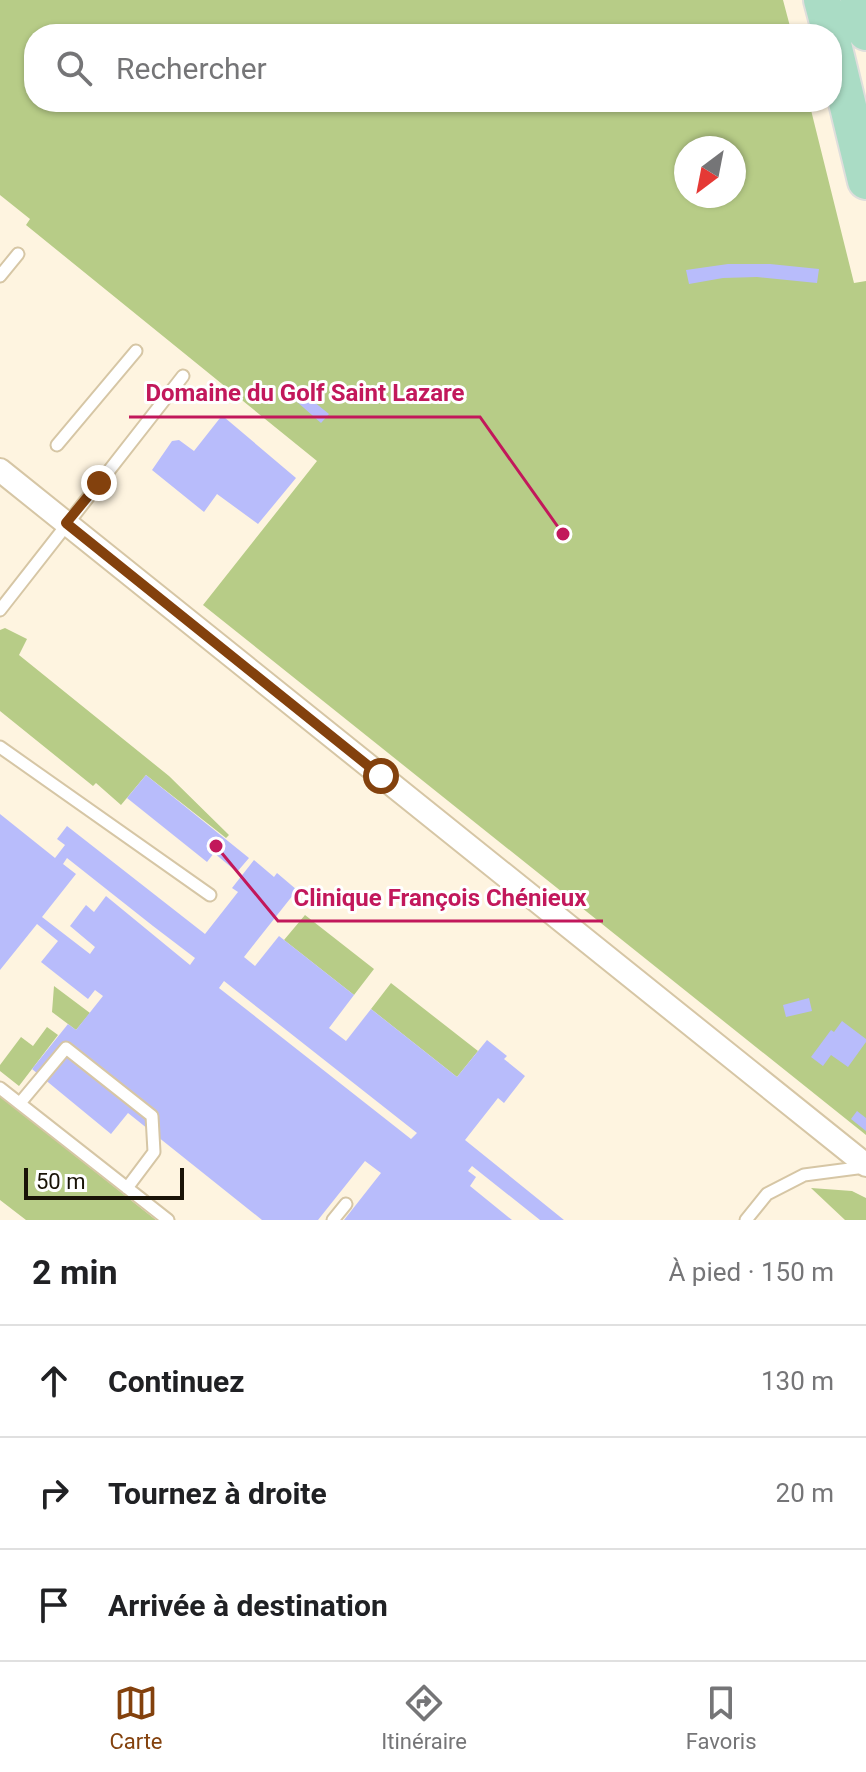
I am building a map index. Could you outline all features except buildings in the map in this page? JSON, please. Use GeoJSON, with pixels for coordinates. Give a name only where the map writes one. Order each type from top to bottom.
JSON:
{"type":"FeatureCollection","features":[{"type":"Feature","properties":{"kind":"main road"},"geometry":{"type":"LineString","coordinates":[[822,0],[828,24]]}},
{"type":"Feature","properties":{"kind":"main road"},"geometry":{"type":"LineString","coordinates":[[859,0],[866,32]]}},
{"type":"Feature","properties":{"kind":"main road"},"geometry":{"type":"LineString","coordinates":[[842,81],[866,181]]}},
{"type":"Feature","properties":{"kind":"street"},"geometry":{"type":"LineString","coordinates":[[0,470],[866,1166]]}},
{"type":"Feature","properties":{"kind":"lane"},"geometry":{"type":"LineString","coordinates":[[0,276],[18,254]]}},
{"type":"Feature","properties":{"kind":"lane"},"geometry":{"type":"LineString","coordinates":[[57,445],[136,351]]}},
{"type":"Feature","properties":{"kind":"lane"},"geometry":{"type":"LineString","coordinates":[[0,610],[183,376]]}},
{"type":"Feature","properties":{"kind":"lane"},"geometry":{"type":"LineString","coordinates":[[0,747],[210,895]]}},
{"type":"Feature","properties":{"kind":"lane"},"geometry":{"type":"LineString","coordinates":[[20,1103],[66,1048],[152,1116],[154,1152],[127,1188]]}},
{"type":"Feature","properties":{"kind":"lane"},"geometry":{"type":"LineString","coordinates":[[0,1088],[168,1220]]}},
{"type":"Feature","properties":{"kind":"lane"},"geometry":{"type":"LineString","coordinates":[[746,1220],[767,1194],[804,1175],[866,1166]]}},
{"type":"Feature","properties":{"kind":"lane"},"geometry":{"type":"LineString","coordinates":[[333,1220],[346,1204]]}},
{"type":"Feature","properties":{"kind":"green space"},"geometry":{"type":"Polygon","coordinates":[[[0,0],[783,0],[789,24],[24,24],[24,112],[811,112],[854,283],[866,281],[866,1135],[203,605],[317,461],[26,225],[30,219],[0,195],[0,0]]]}},
{"type":"Feature","properties":{"kind":"green space"},"geometry":{"type":"Polygon","coordinates":[[[5,628],[27,639],[19,655],[169,776],[229,835],[226,838],[146,775],[121,805],[0,711],[0,630],[5,628]]]}},
{"type":"Feature","properties":{"kind":"green space"},"geometry":{"type":"Polygon","coordinates":[[[305,915],[374,969],[354,995],[284,940],[305,915]]]}},
{"type":"Feature","properties":{"kind":"green space"},"geometry":{"type":"Polygon","coordinates":[[[391,983],[478,1051],[457,1077],[371,1009],[391,983]]]}},
{"type":"Feature","properties":{"kind":"green space"},"geometry":{"type":"Polygon","coordinates":[[[54,986],[90,1013],[76,1030],[52,1012],[54,986]]]}},
{"type":"Feature","properties":{"kind":"green space"},"geometry":{"type":"Polygon","coordinates":[[[47,1027],[58,1035],[19,1086],[0,1071],[0,1065],[21,1037],[33,1046],[47,1027]]]}},
{"type":"Feature","properties":{"kind":"green space"},"geometry":{"type":"Polygon","coordinates":[[[0,1096],[156,1220],[26,1220],[0,1200],[0,1096]]]}},
{"type":"Feature","properties":{"kind":"green space"},"geometry":{"type":"Polygon","coordinates":[[[811,1188],[852,1191],[866,1198],[866,1220],[845,1220],[811,1188]]]}},
{"type":"Feature","properties":{"kind":"place","name":"Domaine du Golf Saint Lazare"},"geometry":{"type":"Point","coordinates":[563,534]}},
{"type":"Feature","properties":{"kind":"place","name":"Clinique François Chénieux"},"geometry":{"type":"Point","coordinates":[216,846]}},
{"type":"Feature","properties":{"kind":"route"},"geometry":{"type":"LineString","coordinates":[[99,483],[66,523],[381,776]]}}]}
